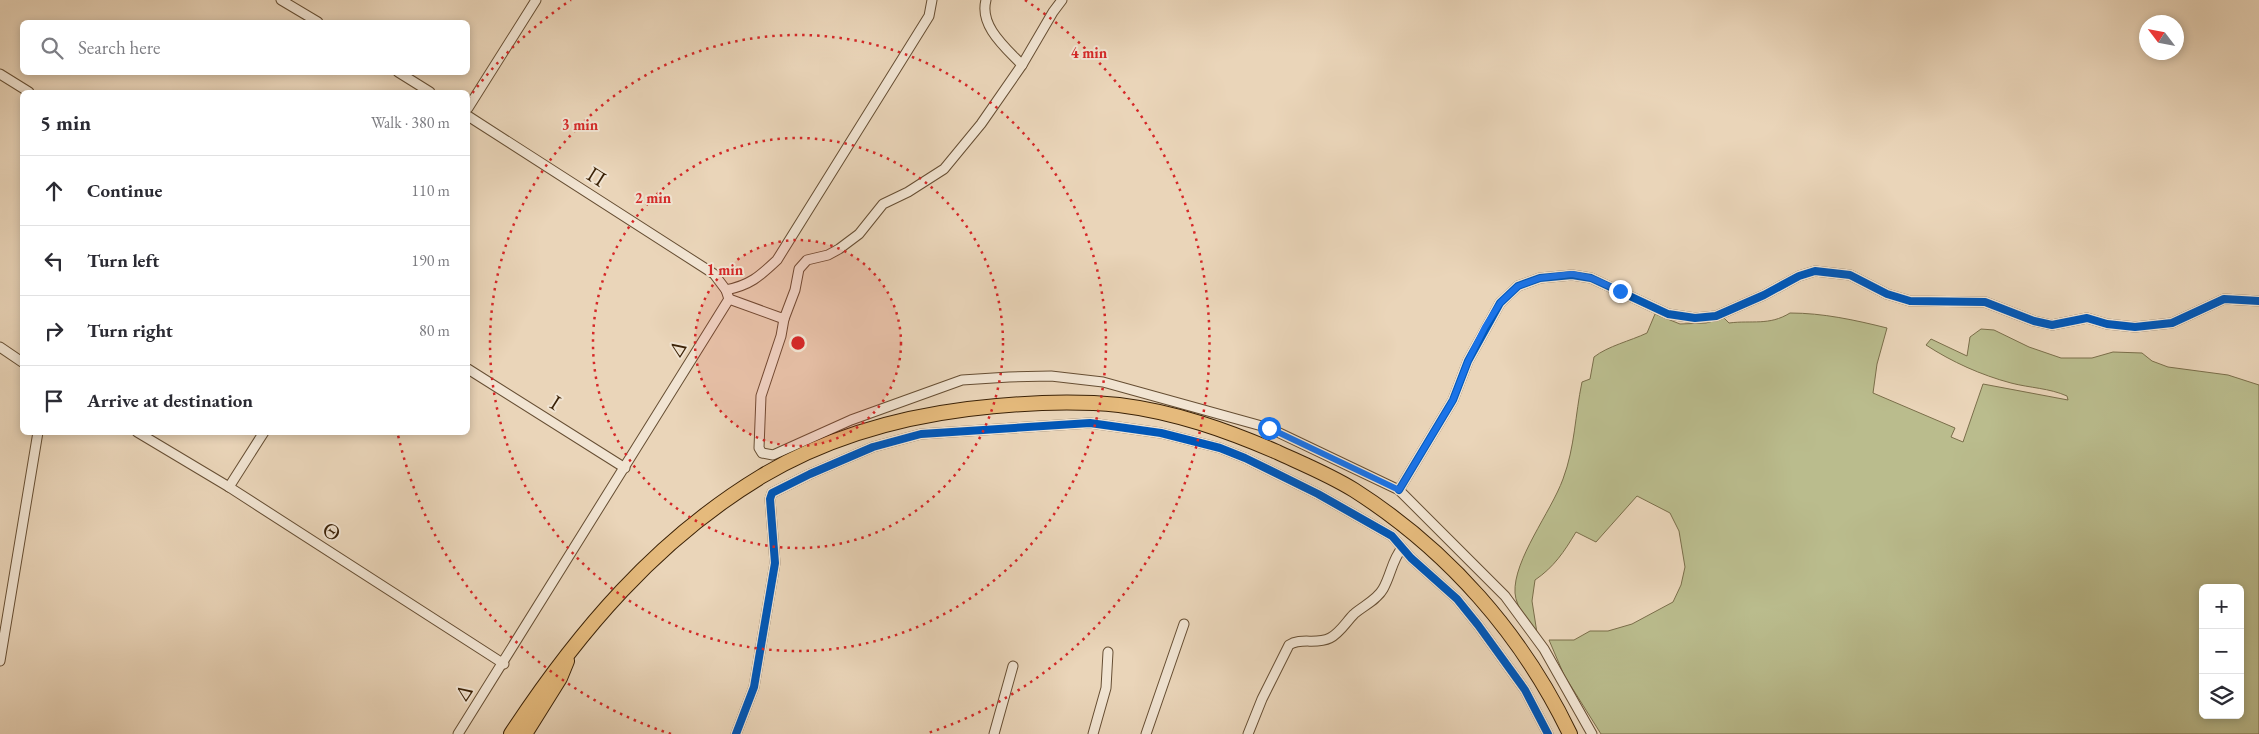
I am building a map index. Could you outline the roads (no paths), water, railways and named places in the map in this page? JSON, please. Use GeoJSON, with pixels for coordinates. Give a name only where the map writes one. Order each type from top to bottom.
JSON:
{"type":"FeatureCollection","features":[{"type":"Feature","properties":{"kind":"main road"},"geometry":{"type":"LineString","coordinates":[[511,734],[552,673],[570,654],[589,627],[620,590],[684,530],[764,474],[820,446],[870,428],[943,412],[1017,403],[1118,405],[1165,413],[1211,425],[1255,442],[1352,489],[1390,515],[1470,585],[1529,660],[1570,734]]}},
{"type":"Feature","properties":{"kind":"main road"},"geometry":{"type":"LineString","coordinates":[[525,734],[560,678],[570,654]]}},
{"type":"Feature","properties":{"kind":"street"},"geometry":{"type":"LineString","coordinates":[[282,0],[315,20]]}},
{"type":"Feature","properties":{"kind":"street"},"geometry":{"type":"LineString","coordinates":[[470,105],[536,0]]}},
{"type":"Feature","properties":{"kind":"street"},"geometry":{"type":"LineString","coordinates":[[784,318],[729,299],[726,290],[745,286],[760,276],[776,260],[929,16],[932,0]]}},
{"type":"Feature","properties":{"kind":"street"},"geometry":{"type":"LineString","coordinates":[[986,0],[984,16],[991,30],[1022,65]]}},
{"type":"Feature","properties":{"kind":"street"},"geometry":{"type":"LineString","coordinates":[[1062,0],[1022,65],[981,124],[944,169],[908,192],[884,204],[859,234],[840,249],[828,255],[811,258],[802,264],[761,396],[759,448],[762,453],[773,455],[851,420],[962,380],[1051,376],[1103,382],[1269,428],[1399,490],[1506,596],[1544,649],[1592,734]]}},
{"type":"Feature","properties":{"kind":"street"},"geometry":{"type":"LineString","coordinates":[[0,74],[26,90]]}},
{"type":"Feature","properties":{"kind":"street"},"geometry":{"type":"LineString","coordinates":[[403,75],[427,90]]}},
{"type":"Feature","properties":{"kind":"street","name":"Π"},"geometry":{"type":"LineString","coordinates":[[470,117],[714,274],[726,290]]}},
{"type":"Feature","properties":{"kind":"street"},"geometry":{"type":"LineString","coordinates":[[1399,490],[1453,400],[1468,361],[1500,303],[1518,286],[1540,278],[1572,274],[1591,278],[1668,314],[1695,318],[1716,316],[1815,270],[1850,275],[1887,294],[1910,301],[1936,303],[1985,302],[2034,321],[2052,325],[2087,318],[2107,324],[2136,326],[2172,323],[2224,300],[2259,301]]}},
{"type":"Feature","properties":{"kind":"street","name":"Δ"},"geometry":{"type":"LineString","coordinates":[[458,734],[504,664],[729,299]]}},
{"type":"Feature","properties":{"kind":"street"},"geometry":{"type":"LineString","coordinates":[[0,347],[20,361]]}},
{"type":"Feature","properties":{"kind":"street","name":"Ι"},"geometry":{"type":"LineString","coordinates":[[470,370],[625,468]]}},
{"type":"Feature","properties":{"kind":"street"},"geometry":{"type":"LineString","coordinates":[[736,734],[754,687],[775,563],[770,499],[772,493],[810,474],[873,447],[921,434],[1090,423],[1170,435],[1212,446],[1246,458],[1318,494],[1392,536],[1402,548],[1457,599],[1478,625],[1525,690],[1548,734]]}},
{"type":"Feature","properties":{"kind":"street"},"geometry":{"type":"LineString","coordinates":[[0,661],[38,435]]}},
{"type":"Feature","properties":{"kind":"street","name":"Θ"},"geometry":{"type":"LineString","coordinates":[[142,435],[229,487],[504,664]]}},
{"type":"Feature","properties":{"kind":"street"},"geometry":{"type":"LineString","coordinates":[[229,487],[262,435]]}},
{"type":"Feature","properties":{"kind":"street"},"geometry":{"type":"LineString","coordinates":[[1248,734],[1262,699],[1289,645],[1295,641],[1318,642],[1329,639],[1338,632],[1353,615],[1382,591],[1394,558],[1402,548]]}},
{"type":"Feature","properties":{"kind":"street"},"geometry":{"type":"LineString","coordinates":[[1146,734],[1184,624]]}},
{"type":"Feature","properties":{"kind":"street"},"geometry":{"type":"LineString","coordinates":[[1093,734],[1106,688],[1108,652]]}},
{"type":"Feature","properties":{"kind":"street"},"geometry":{"type":"LineString","coordinates":[[994,734],[1014,666]]}}]}
